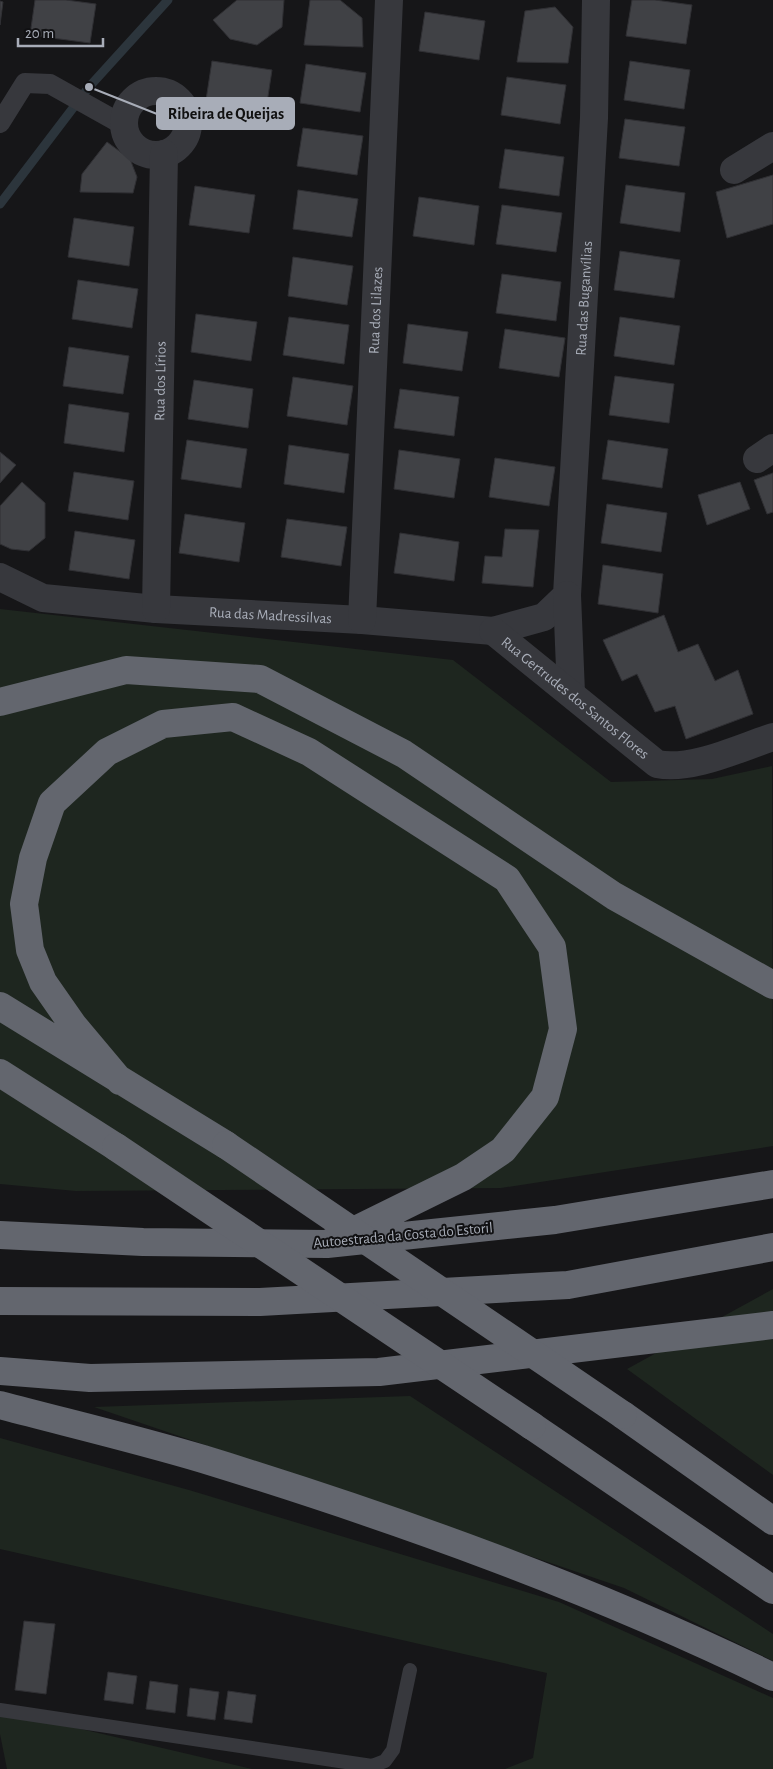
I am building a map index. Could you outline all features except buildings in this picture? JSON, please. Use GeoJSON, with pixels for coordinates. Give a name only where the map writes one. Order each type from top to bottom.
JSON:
{"type":"FeatureCollection","features":[{"type":"Feature","properties":{"kind":"highway"},"geometry":{"type":"LineString","coordinates":[[0,702],[126,670],[260,679],[404,754],[614,896],[773,985]]}},
{"type":"Feature","properties":{"kind":"highway"},"geometry":{"type":"LineString","coordinates":[[120,1081],[73,1025],[43,982],[30,950],[24,904],[33,858],[52,803],[107,752],[163,724],[233,718],[309,752],[507,879],[552,947],[563,1030],[545,1097],[503,1150],[463,1177],[327,1244]]}},
{"type":"Feature","properties":{"kind":"highway"},"geometry":{"type":"LineString","coordinates":[[0,1006],[226,1145],[623,1415],[773,1521]]}},
{"type":"Feature","properties":{"kind":"highway"},"geometry":{"type":"LineString","coordinates":[[0,1073],[116,1147],[773,1590]]}},
{"type":"Feature","properties":{"kind":"highway","name":"Autoestrada da Costa do Estoril"},"geometry":{"type":"LineString","coordinates":[[0,1235],[143,1242],[327,1244],[555,1220],[773,1184]]}},
{"type":"Feature","properties":{"kind":"highway"},"geometry":{"type":"LineString","coordinates":[[0,1301],[260,1302],[568,1285],[773,1247]]}},
{"type":"Feature","properties":{"kind":"highway"},"geometry":{"type":"LineString","coordinates":[[0,1372],[90,1378],[379,1372],[773,1325]]}},
{"type":"Feature","properties":{"kind":"highway"},"geometry":{"type":"LineString","coordinates":[[0,1405],[202,1459],[432,1534],[684,1634],[773,1677]]}},
{"type":"Feature","properties":{"kind":"street","name":"Rua dos Lilazes"},"geometry":{"type":"LineString","coordinates":[[362,620],[389,0]]}},
{"type":"Feature","properties":{"kind":"street","name":"Rua das Buganvílias"},"geometry":{"type":"LineString","coordinates":[[570,693],[567,596],[594,118],[596,0]]}},
{"type":"Feature","properties":{"kind":"street"},"geometry":{"type":"LineString","coordinates":[[0,123],[26,83],[50,84],[125,126]]}},
{"type":"Feature","properties":{"kind":"street"},"geometry":{"type":"LineString","coordinates":[[158,91],[176,98],[187,114],[188,125],[181,143],[164,154],[153,155],[142,152],[128,136],[125,126],[125,115],[130,105],[147,92],[158,91]]}},
{"type":"Feature","properties":{"kind":"street"},"geometry":{"type":"LineString","coordinates":[[734,170],[773,146]]}},
{"type":"Feature","properties":{"kind":"street","name":"Rua dos Lírios"},"geometry":{"type":"LineString","coordinates":[[156,609],[164,154]]}},
{"type":"Feature","properties":{"kind":"street","name":"Rua das Madressilvas"},"geometry":{"type":"LineString","coordinates":[[0,577],[43,598],[156,609],[362,620],[494,631],[544,617],[567,596]]}},
{"type":"Feature","properties":{"kind":"street","name":"Rua Gertrudes dos Santos Flores"},"geometry":{"type":"LineString","coordinates":[[494,631],[646,757],[658,764],[672,767],[688,765],[773,738]]}},
{"type":"Feature","properties":{"kind":"lane"},"geometry":{"type":"LineString","coordinates":[[0,1710],[372,1766],[385,1761],[393,1750],[410,1670]]}},
{"type":"Feature","properties":{"kind":"shaded area"},"geometry":{"type":"Polygon","coordinates":[[[0,609],[453,660],[611,782],[712,779],[772,766],[773,1146],[501,1188],[76,1191],[0,1184],[0,609]]]}},
{"type":"Feature","properties":{"kind":"shaded area"},"geometry":{"type":"Polygon","coordinates":[[[773,1289],[773,1475],[627,1369],[773,1289]]]}},
{"type":"Feature","properties":{"kind":"shaded area"},"geometry":{"type":"Polygon","coordinates":[[[410,1396],[773,1634],[773,1661],[624,1588],[94,1407],[410,1396]]]}},
{"type":"Feature","properties":{"kind":"shaded area"},"geometry":{"type":"Polygon","coordinates":[[[0,1438],[189,1490],[559,1602],[773,1698],[773,1769],[505,1769],[533,1758],[547,1673],[0,1549],[0,1438]]]}},
{"type":"Feature","properties":{"kind":"shaded area"},"geometry":{"type":"Polygon","coordinates":[[[0,1710],[252,1769],[7,1769],[0,1734],[0,1710]]]}},
{"type":"Feature","properties":{"kind":"waterway"},"geometry":{"type":"LineString","coordinates":[[0,204],[89,87],[168,0]]}},
{"type":"Feature","properties":{"kind":"place","name":"Ribeira de Queijas"},"geometry":{"type":"Point","coordinates":[89,87]}}]}
